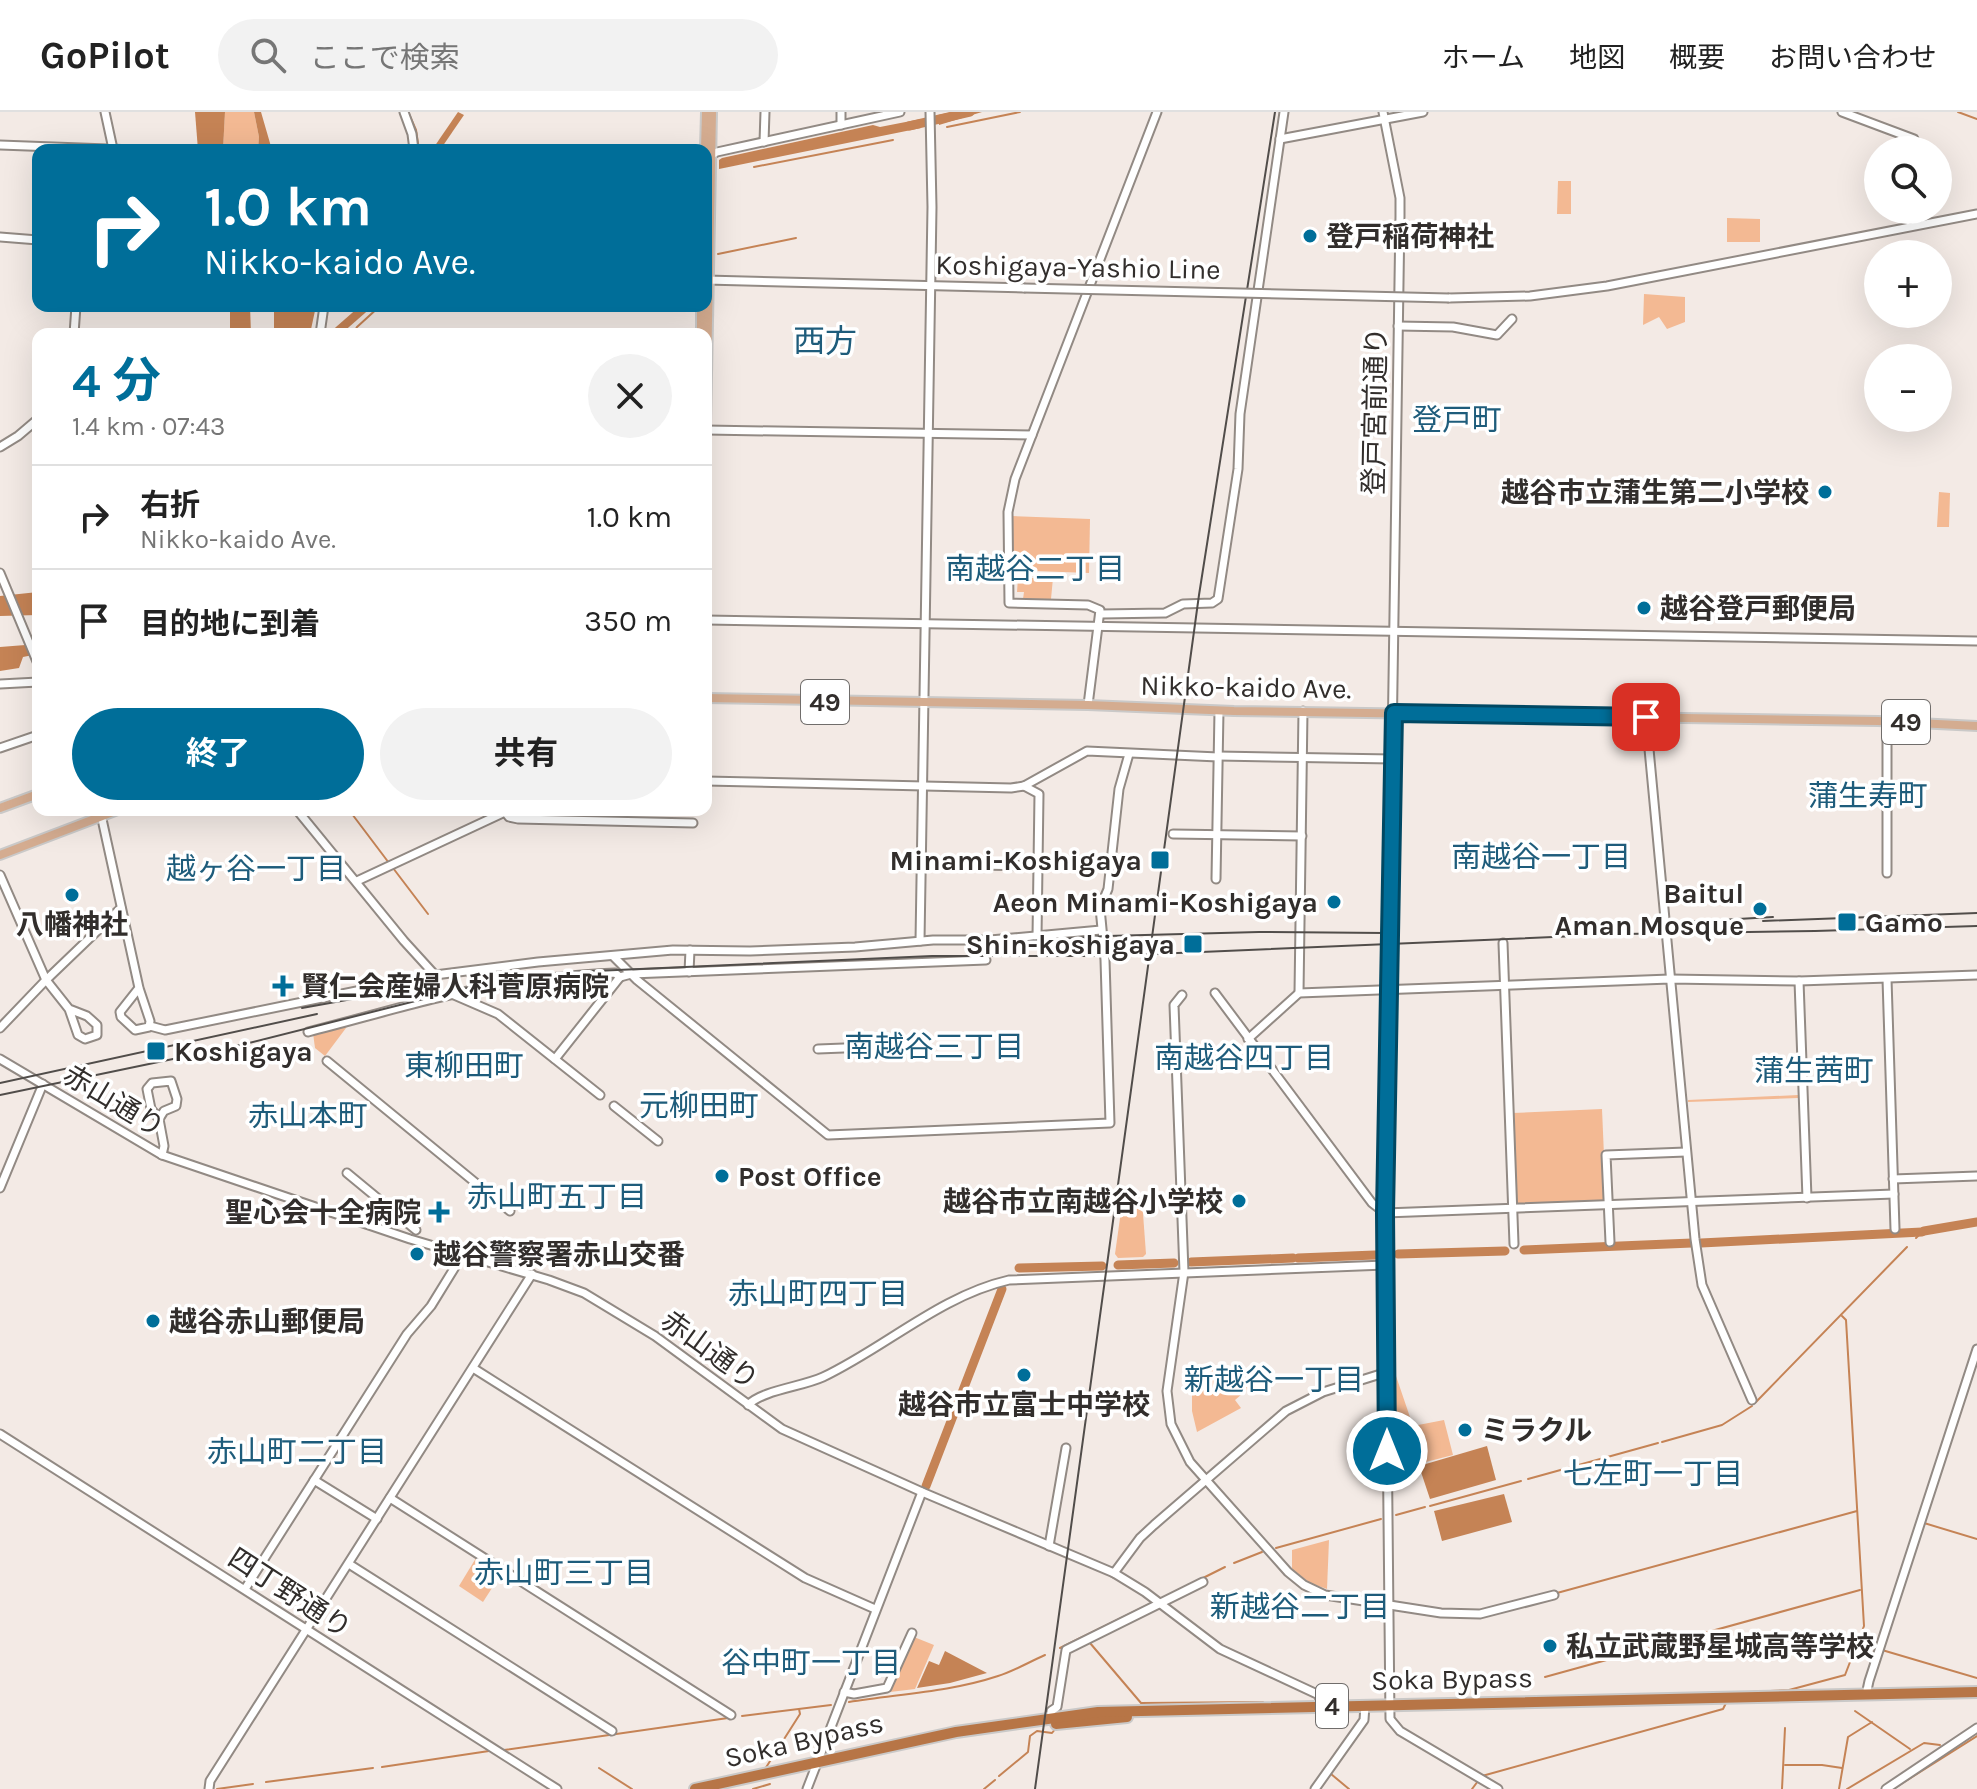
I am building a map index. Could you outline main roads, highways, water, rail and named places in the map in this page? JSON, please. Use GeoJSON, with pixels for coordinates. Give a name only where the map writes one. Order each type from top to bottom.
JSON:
{"type":"FeatureCollection","features":[{"type":"Feature","properties":{"kind":"highway","name":"Soka Bypass"},"geometry":{"type":"LineString","coordinates":[[1390,1708],[1866,1695],[1977,1695]]}},
{"type":"Feature","properties":{"kind":"highway","name":"Soka Bypass"},"geometry":{"type":"LineString","coordinates":[[695,1789],[950,1739],[1062,1723],[1365,1708],[1977,1695]]}},
{"type":"Feature","properties":{"kind":"highway","name":"Soka Bypass"},"geometry":{"type":"LineString","coordinates":[[724,1789],[956,1732],[1098,1712],[1321,1706],[1365,1708]]}},
{"type":"Feature","properties":{"kind":"main road"},"geometry":{"type":"LineString","coordinates":[[706,112],[708,144]]}},
{"type":"Feature","properties":{"kind":"main road"},"geometry":{"type":"LineString","coordinates":[[709,144],[712,112]]}},
{"type":"Feature","properties":{"kind":"main road","name":"Nikko-kaido Ave."},"geometry":{"type":"LineString","coordinates":[[712,698],[1088,705],[1219,711],[1887,721],[1977,726]]}},
{"type":"Feature","properties":{"kind":"main road"},"geometry":{"type":"LineString","coordinates":[[0,808],[32,796]]}},
{"type":"Feature","properties":{"kind":"main road"},"geometry":{"type":"LineString","coordinates":[[0,855],[93,816]]}},
{"type":"Feature","properties":{"kind":"waterway"},"geometry":{"type":"LineString","coordinates":[[909,126],[970,112]]}},
{"type":"Feature","properties":{"kind":"waterway"},"geometry":{"type":"LineString","coordinates":[[947,127],[1020,112]]}},
{"type":"Feature","properties":{"kind":"waterway"},"geometry":{"type":"LineString","coordinates":[[1958,112],[1977,119]]}},
{"type":"Feature","properties":{"kind":"waterway"},"geometry":{"type":"LineString","coordinates":[[409,114],[418,144]]}},
{"type":"Feature","properties":{"kind":"waterway"},"geometry":{"type":"LineString","coordinates":[[754,167],[893,140]]}},
{"type":"Feature","properties":{"kind":"waterway"},"geometry":{"type":"LineString","coordinates":[[718,254],[796,238]]}},
{"type":"Feature","properties":{"kind":"waterway"},"geometry":{"type":"LineString","coordinates":[[356,328],[373,312]]}},
{"type":"Feature","properties":{"kind":"waterway"},"geometry":{"type":"LineString","coordinates":[[354,816],[389,863]]}},
{"type":"Feature","properties":{"kind":"waterway"},"geometry":{"type":"LineString","coordinates":[[393,868],[428,914]]}},
{"type":"Feature","properties":{"kind":"waterway"},"geometry":{"type":"LineString","coordinates":[[1924,1231],[1977,1222]]}},
{"type":"Feature","properties":{"kind":"waterway"},"geometry":{"type":"LineString","coordinates":[[1916,1238],[1922,1232]]}},
{"type":"Feature","properties":{"kind":"waterway"},"geometry":{"type":"LineString","coordinates":[[1701,1243],[1922,1232]]}},
{"type":"Feature","properties":{"kind":"waterway"},"geometry":{"type":"LineString","coordinates":[[1524,1250],[1692,1243]]}},
{"type":"Feature","properties":{"kind":"waterway"},"geometry":{"type":"LineString","coordinates":[[1756,1402],[1907,1247]]}},
{"type":"Feature","properties":{"kind":"waterway"},"geometry":{"type":"LineString","coordinates":[[1398,1254],[1505,1251]]}},
{"type":"Feature","properties":{"kind":"waterway"},"geometry":{"type":"LineString","coordinates":[[1298,1258],[1375,1255]]}},
{"type":"Feature","properties":{"kind":"waterway"},"geometry":{"type":"LineString","coordinates":[[1191,1262],[1293,1258]]}},
{"type":"Feature","properties":{"kind":"waterway"},"geometry":{"type":"LineString","coordinates":[[1118,1265],[1174,1263]]}},
{"type":"Feature","properties":{"kind":"waterway"},"geometry":{"type":"LineString","coordinates":[[1019,1268],[1102,1266]]}},
{"type":"Feature","properties":{"kind":"waterway"},"geometry":{"type":"LineString","coordinates":[[926,1486],[1002,1289]]}},
{"type":"Feature","properties":{"kind":"waterway"},"geometry":{"type":"LineString","coordinates":[[1730,1693],[1789,1690],[1845,1675],[1864,1626],[1846,1320],[1842,1316]]}},
{"type":"Feature","properties":{"kind":"waterway"},"geometry":{"type":"LineString","coordinates":[[1662,1442],[1722,1425],[1752,1406]]}},
{"type":"Feature","properties":{"kind":"waterway"},"geometry":{"type":"LineString","coordinates":[[1528,1479],[1658,1443]]}},
{"type":"Feature","properties":{"kind":"waterway"},"geometry":{"type":"LineString","coordinates":[[1430,1506],[1521,1481]]}},
{"type":"Feature","properties":{"kind":"waterway"},"geometry":{"type":"LineString","coordinates":[[1396,1515],[1425,1507]]}},
{"type":"Feature","properties":{"kind":"waterway"},"geometry":{"type":"LineString","coordinates":[[1557,1593],[1857,1511]]}},
{"type":"Feature","properties":{"kind":"waterway"},"geometry":{"type":"LineString","coordinates":[[1276,1548],[1381,1519]]}},
{"type":"Feature","properties":{"kind":"waterway"},"geometry":{"type":"LineString","coordinates":[[1924,1523],[1977,1539]]}},
{"type":"Feature","properties":{"kind":"waterway"},"geometry":{"type":"LineString","coordinates":[[1234,1563],[1262,1552]]}},
{"type":"Feature","properties":{"kind":"waterway"},"geometry":{"type":"LineString","coordinates":[[1163,1598],[1225,1567]]}},
{"type":"Feature","properties":{"kind":"waterway"},"geometry":{"type":"LineString","coordinates":[[1545,1677],[1860,1590]]}},
{"type":"Feature","properties":{"kind":"waterway"},"geometry":{"type":"LineString","coordinates":[[1060,1648],[1152,1603]]}},
{"type":"Feature","properties":{"kind":"waterway"},"geometry":{"type":"LineString","coordinates":[[1090,1643],[1141,1703],[1263,1702]]}},
{"type":"Feature","properties":{"kind":"waterway"},"geometry":{"type":"LineString","coordinates":[[1882,1650],[1977,1678]]}},
{"type":"Feature","properties":{"kind":"waterway"},"geometry":{"type":"LineString","coordinates":[[849,1702],[980,1681],[1010,1672],[1045,1655]]}},
{"type":"Feature","properties":{"kind":"waterway"},"geometry":{"type":"LineString","coordinates":[[1482,1776],[1723,1709],[1726,1703]]}},
{"type":"Feature","properties":{"kind":"waterway"},"geometry":{"type":"LineString","coordinates":[[742,1716],[831,1705]]}},
{"type":"Feature","properties":{"kind":"waterway"},"geometry":{"type":"LineString","coordinates":[[765,1769],[800,1714],[799,1709]]}},
{"type":"Feature","properties":{"kind":"waterway"},"geometry":{"type":"LineString","coordinates":[[1855,1711],[1910,1749]]}},
{"type":"Feature","properties":{"kind":"waterway"},"geometry":{"type":"LineString","coordinates":[[504,1750],[728,1718]]}},
{"type":"Feature","properties":{"kind":"waterway"},"geometry":{"type":"LineString","coordinates":[[1839,1789],[1848,1737],[1872,1722]]}},
{"type":"Feature","properties":{"kind":"waterway"},"geometry":{"type":"LineString","coordinates":[[999,1776],[1028,1752],[1030,1736],[1037,1731],[1052,1733],[1056,1728]]}},
{"type":"Feature","properties":{"kind":"waterway"},"geometry":{"type":"LineString","coordinates":[[1782,1789],[1785,1728]]}},
{"type":"Feature","properties":{"kind":"waterway"},"geometry":{"type":"LineString","coordinates":[[1893,1789],[1977,1736]]}},
{"type":"Feature","properties":{"kind":"waterway"},"geometry":{"type":"LineString","coordinates":[[1847,1789],[1924,1743],[1940,1745]]}},
{"type":"Feature","properties":{"kind":"waterway"},"geometry":{"type":"LineString","coordinates":[[382,1767],[489,1751]]}},
{"type":"Feature","properties":{"kind":"waterway"},"geometry":{"type":"LineString","coordinates":[[1785,1765],[1842,1768]]}},
{"type":"Feature","properties":{"kind":"waterway"},"geometry":{"type":"LineString","coordinates":[[266,1782],[373,1768]]}},
{"type":"Feature","properties":{"kind":"waterway"},"geometry":{"type":"LineString","coordinates":[[599,1768],[632,1789]]}},
{"type":"Feature","properties":{"kind":"waterway"},"geometry":{"type":"LineString","coordinates":[[1331,1774],[1349,1789]]}},
{"type":"Feature","properties":{"kind":"waterway"},"geometry":{"type":"LineString","coordinates":[[984,1789],[995,1780]]}},
{"type":"Feature","properties":{"kind":"waterway"},"geometry":{"type":"LineString","coordinates":[[1472,1789],[1478,1781]]}},
{"type":"Feature","properties":{"kind":"waterway"},"geometry":{"type":"LineString","coordinates":[[217,1789],[253,1784]]}},
{"type":"Feature","properties":{"kind":"waterway"},"geometry":{"type":"LineString","coordinates":[[753,1789],[770,1784]]}},
{"type":"Feature","properties":{"kind":"railway"},"geometry":{"type":"LineString","coordinates":[[1035,1789],[1199,595],[1275,112]]}},
{"type":"Feature","properties":{"kind":"railway"},"geometry":{"type":"LineString","coordinates":[[1763,921],[1977,913]]}},
{"type":"Feature","properties":{"kind":"railway"},"geometry":{"type":"LineString","coordinates":[[1685,922],[1773,917]]}},
{"type":"Feature","properties":{"kind":"railway"},"geometry":{"type":"LineString","coordinates":[[0,1095],[245,1044],[483,984],[572,972],[932,956],[1107,956],[1623,934],[1977,926]]}},
{"type":"Feature","properties":{"kind":"railway"},"geometry":{"type":"LineString","coordinates":[[966,945],[1107,936],[1385,933]]}},
{"type":"Feature","properties":{"kind":"railway"},"geometry":{"type":"LineString","coordinates":[[302,1008],[436,984]]}},
{"type":"Feature","properties":{"kind":"railway"},"geometry":{"type":"LineString","coordinates":[[0,1083],[317,1014]]}},
{"type":"Feature","properties":{"kind":"place","name":"登戸稲荷神社"},"geometry":{"type":"Point","coordinates":[1310,236]}},
{"type":"Feature","properties":{"kind":"place","name":"越谷市立蒲生第二小学校"},"geometry":{"type":"Point","coordinates":[1825,492]}},
{"type":"Feature","properties":{"kind":"place","name":"越谷登戸郵便局"},"geometry":{"type":"Point","coordinates":[1644,608]}},
{"type":"Feature","properties":{"kind":"place","name":"Minami-Koshigaya"},"geometry":{"type":"Point","coordinates":[1160,860]}},
{"type":"Feature","properties":{"kind":"place","name":"八幡神社"},"geometry":{"type":"Point","coordinates":[72,895]}},
{"type":"Feature","properties":{"kind":"place","name":"Aeon Minami-Koshigaya"},"geometry":{"type":"Point","coordinates":[1334,902]}},
{"type":"Feature","properties":{"kind":"place","name":"Baitul Aman Mosque"},"geometry":{"type":"Point","coordinates":[1760,909]}},
{"type":"Feature","properties":{"kind":"place","name":"Gamo"},"geometry":{"type":"Point","coordinates":[1847,922]}},
{"type":"Feature","properties":{"kind":"place","name":"Shin-koshigaya"},"geometry":{"type":"Point","coordinates":[1193,944]}},
{"type":"Feature","properties":{"kind":"place","name":"賢仁会産婦人科菅原病院"},"geometry":{"type":"Point","coordinates":[283,986]}},
{"type":"Feature","properties":{"kind":"place","name":"Koshigaya"},"geometry":{"type":"Point","coordinates":[156,1051]}},
{"type":"Feature","properties":{"kind":"place","name":"Post Office"},"geometry":{"type":"Point","coordinates":[722,1176]}},
{"type":"Feature","properties":{"kind":"place","name":"越谷市立南越谷小学校"},"geometry":{"type":"Point","coordinates":[1239,1201]}},
{"type":"Feature","properties":{"kind":"place","name":"聖心会十全病院"},"geometry":{"type":"Point","coordinates":[439,1212]}},
{"type":"Feature","properties":{"kind":"place","name":"越谷警察署赤山交番"},"geometry":{"type":"Point","coordinates":[417,1254]}},
{"type":"Feature","properties":{"kind":"place","name":"越谷赤山郵便局"},"geometry":{"type":"Point","coordinates":[153,1321]}},
{"type":"Feature","properties":{"kind":"place","name":"越谷市立富士中学校"},"geometry":{"type":"Point","coordinates":[1024,1375]}},
{"type":"Feature","properties":{"kind":"place","name":"ミラクル"},"geometry":{"type":"Point","coordinates":[1465,1430]}},
{"type":"Feature","properties":{"kind":"place","name":"私立武蔵野星城高等学校"},"geometry":{"type":"Point","coordinates":[1550,1646]}},
{"type":"Feature","properties":{"kind":"district","name":"西方"},"geometry":{"type":"Point","coordinates":[825,341]}},
{"type":"Feature","properties":{"kind":"district","name":"登戸町"},"geometry":{"type":"Point","coordinates":[1457,420]}},
{"type":"Feature","properties":{"kind":"district","name":"南越谷二丁目"},"geometry":{"type":"Point","coordinates":[1035,569]}},
{"type":"Feature","properties":{"kind":"district","name":"蒲生寿町"},"geometry":{"type":"Point","coordinates":[1868,796]}},
{"type":"Feature","properties":{"kind":"district","name":"南越谷一丁目"},"geometry":{"type":"Point","coordinates":[1541,857]}},
{"type":"Feature","properties":{"kind":"district","name":"越ヶ谷一丁目"},"geometry":{"type":"Point","coordinates":[256,869]}},
{"type":"Feature","properties":{"kind":"district","name":"南越谷三丁目"},"geometry":{"type":"Point","coordinates":[934,1047]}},
{"type":"Feature","properties":{"kind":"district","name":"南越谷四丁目"},"geometry":{"type":"Point","coordinates":[1244,1058]}},
{"type":"Feature","properties":{"kind":"district","name":"東柳田町"},"geometry":{"type":"Point","coordinates":[464,1066]}},
{"type":"Feature","properties":{"kind":"district","name":"蒲生茜町"},"geometry":{"type":"Point","coordinates":[1814,1071]}},
{"type":"Feature","properties":{"kind":"district","name":"元柳田町"},"geometry":{"type":"Point","coordinates":[699,1106]}},
{"type":"Feature","properties":{"kind":"district","name":"赤山本町"},"geometry":{"type":"Point","coordinates":[308,1116]}},
{"type":"Feature","properties":{"kind":"district","name":"赤山町五丁目"},"geometry":{"type":"Point","coordinates":[557,1197]}},
{"type":"Feature","properties":{"kind":"district","name":"赤山町四丁目"},"geometry":{"type":"Point","coordinates":[818,1294]}},
{"type":"Feature","properties":{"kind":"district","name":"新越谷一丁目"},"geometry":{"type":"Point","coordinates":[1274,1380]}},
{"type":"Feature","properties":{"kind":"district","name":"赤山町二丁目"},"geometry":{"type":"Point","coordinates":[297,1452]}},
{"type":"Feature","properties":{"kind":"district","name":"七左町一丁目"},"geometry":{"type":"Point","coordinates":[1653,1474]}},
{"type":"Feature","properties":{"kind":"district","name":"赤山町三丁目"},"geometry":{"type":"Point","coordinates":[564,1573]}},
{"type":"Feature","properties":{"kind":"district","name":"新越谷二丁目"},"geometry":{"type":"Point","coordinates":[1300,1607]}},
{"type":"Feature","properties":{"kind":"district","name":"谷中町一丁目"},"geometry":{"type":"Point","coordinates":[811,1663]}}]}
